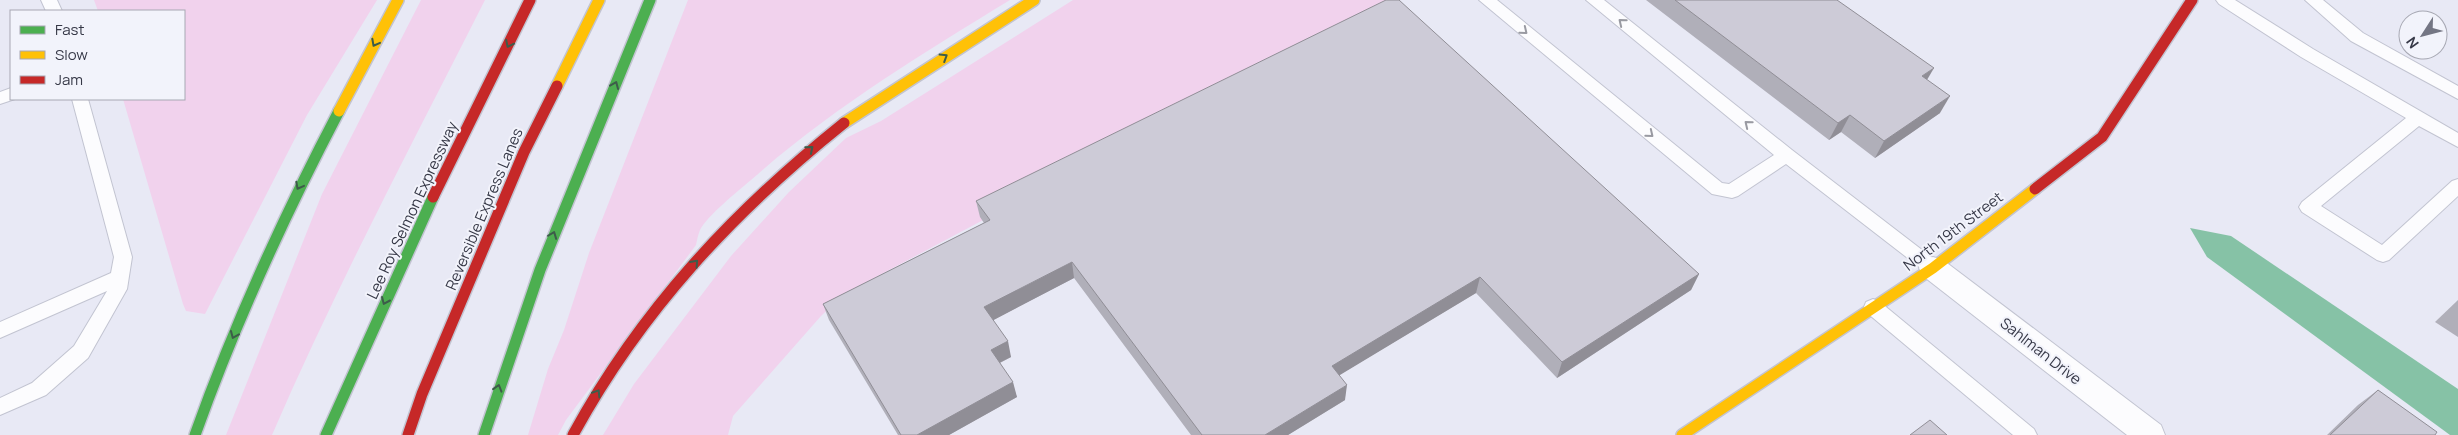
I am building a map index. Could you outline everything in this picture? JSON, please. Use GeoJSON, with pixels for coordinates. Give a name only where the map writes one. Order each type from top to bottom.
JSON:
{"type":"FeatureCollection","features":[{"type":"Feature","properties":{"kind":"main road"},"geometry":{"type":"LineString","coordinates":[[195,435],[209,394],[294,196],[398,0]]}},
{"type":"Feature","properties":{"kind":"main road","name":"Lee Roy Selmon Expressway"},"geometry":{"type":"LineString","coordinates":[[326,435],[409,247],[530,0]]}},
{"type":"Feature","properties":{"kind":"main road","name":"Reversible Express Lanes"},"geometry":{"type":"LineString","coordinates":[[408,435],[422,394],[524,152],[599,0]]}},
{"type":"Feature","properties":{"kind":"main road"},"geometry":{"type":"LineString","coordinates":[[484,435],[508,355],[553,235],[650,0]]}},
{"type":"Feature","properties":{"kind":"main road"},"geometry":{"type":"LineString","coordinates":[[573,435],[613,368],[645,324],[682,277],[763,191],[818,143],[882,96],[1034,0]]}},
{"type":"Feature","properties":{"kind":"main road","name":"North 19th Street"},"geometry":{"type":"LineString","coordinates":[[1682,435],[1933,268],[2102,137],[2192,0]]}},
{"type":"Feature","properties":{"kind":"street","name":"Sahlman Drive"},"geometry":{"type":"LineString","coordinates":[[1933,268],[2150,435]]}},
{"type":"Feature","properties":{"kind":"lane"},"geometry":{"type":"LineString","coordinates":[[1487,0],[1718,189],[1732,191],[1786,154]]}},
{"type":"Feature","properties":{"kind":"lane"},"geometry":{"type":"LineString","coordinates":[[1594,0],[1786,154],[1933,268]]}},
{"type":"Feature","properties":{"kind":"lane"},"geometry":{"type":"LineString","coordinates":[[2224,0],[2458,141]]}},
{"type":"Feature","properties":{"kind":"lane"},"geometry":{"type":"LineString","coordinates":[[2313,0],[2358,37],[2457,92]]}},
{"type":"Feature","properties":{"kind":"lane"},"geometry":{"type":"LineString","coordinates":[[0,407],[39,389],[81,352],[118,289],[123,257],[80,100]]}},
{"type":"Feature","properties":{"kind":"lane"},"geometry":{"type":"LineString","coordinates":[[2418,118],[2308,206],[2383,255],[2458,186]]}},
{"type":"Feature","properties":{"kind":"lane"},"geometry":{"type":"LineString","coordinates":[[0,330],[119,278]]}},
{"type":"Feature","properties":{"kind":"lane"},"geometry":{"type":"LineString","coordinates":[[1873,307],[2027,435]]}},
{"type":"Feature","properties":{"kind":"shaded area"},"geometry":{"type":"Polygon","coordinates":[[[94,0],[377,0],[307,115],[205,314],[186,311],[183,304],[123,100],[185,100],[185,10],[98,10],[94,0]]]}},
{"type":"Feature","properties":{"kind":"shaded area"},"geometry":{"type":"Polygon","coordinates":[[[421,0],[485,0],[348,270],[272,435],[226,435],[322,194],[421,0]]]}},
{"type":"Feature","properties":{"kind":"shaded area"},"geometry":{"type":"Polygon","coordinates":[[[688,0],[1010,0],[910,62],[844,106],[781,154],[723,204],[703,225],[696,245],[566,420],[558,435],[528,435],[548,369],[564,330],[589,253],[688,0]]]}},
{"type":"Feature","properties":{"kind":"shaded area"},"geometry":{"type":"Polygon","coordinates":[[[1073,0],[1390,0],[1230,89],[844,294],[821,316],[733,416],[728,435],[603,435],[634,384],[731,256],[789,192],[846,138],[881,121],[1073,0]]]}},
{"type":"Feature","properties":{"kind":"shaded area"},"geometry":{"type":"Polygon","coordinates":[[[2190,228],[2231,236],[2458,389],[2458,435],[2450,435],[2207,257],[2190,228]]]}},
{"type":"Feature","properties":{"kind":"building"},"geometry":{"type":"Polygon","coordinates":[[[1386,0],[1399,0],[1699,274],[1562,362],[1480,277],[1332,366],[1347,385],[1265,435],[1202,435],[1072,262],[984,307],[1008,341],[991,350],[1013,382],[917,435],[901,435],[823,304],[990,220],[976,201],[1386,0]]]}},
{"type":"Feature","properties":{"kind":"building"},"geometry":{"type":"Polygon","coordinates":[[[1675,0],[1837,0],[1934,68],[1922,76],[1950,96],[1884,141],[1850,115],[1838,123],[1675,0]]]}},
{"type":"Feature","properties":{"kind":"building"},"geometry":{"type":"Polygon","coordinates":[[[2378,390],[2437,432],[2435,435],[2330,435],[2378,390]]]}},
{"type":"Feature","properties":{"kind":"building"},"geometry":{"type":"Polygon","coordinates":[[[1930,420],[1947,435],[1910,435],[1930,420]]]}},
{"type":"Feature","properties":{"kind":"traffic: fast"},"geometry":{"type":"LineString","coordinates":[[484,435],[540,270],[650,0]]}},
{"type":"Feature","properties":{"kind":"traffic: fast"},"geometry":{"type":"LineString","coordinates":[[195,435],[226,352],[261,270],[339,111]]}},
{"type":"Feature","properties":{"kind":"traffic: fast"},"geometry":{"type":"LineString","coordinates":[[326,435],[433,197]]}},
{"type":"Feature","properties":{"kind":"traffic: slow"},"geometry":{"type":"LineString","coordinates":[[339,111],[398,0]]}},
{"type":"Feature","properties":{"kind":"traffic: slow"},"geometry":{"type":"LineString","coordinates":[[557,86],[599,0]]}},
{"type":"Feature","properties":{"kind":"traffic: slow"},"geometry":{"type":"LineString","coordinates":[[844,123],[906,81],[1034,0]]}},
{"type":"Feature","properties":{"kind":"traffic: slow"},"geometry":{"type":"LineString","coordinates":[[1682,435],[1933,268],[2035,189]]}},
{"type":"Feature","properties":{"kind":"traffic: jam"},"geometry":{"type":"LineString","coordinates":[[433,197],[530,0]]}},
{"type":"Feature","properties":{"kind":"traffic: jam"},"geometry":{"type":"LineString","coordinates":[[2035,189],[2102,137],[2192,0]]}},
{"type":"Feature","properties":{"kind":"traffic: jam"},"geometry":{"type":"LineString","coordinates":[[408,435],[422,394],[524,152],[557,86]]}},
{"type":"Feature","properties":{"kind":"traffic: jam"},"geometry":{"type":"LineString","coordinates":[[573,435],[597,392],[625,349],[657,306],[692,265],[767,188],[844,123]]}}]}
